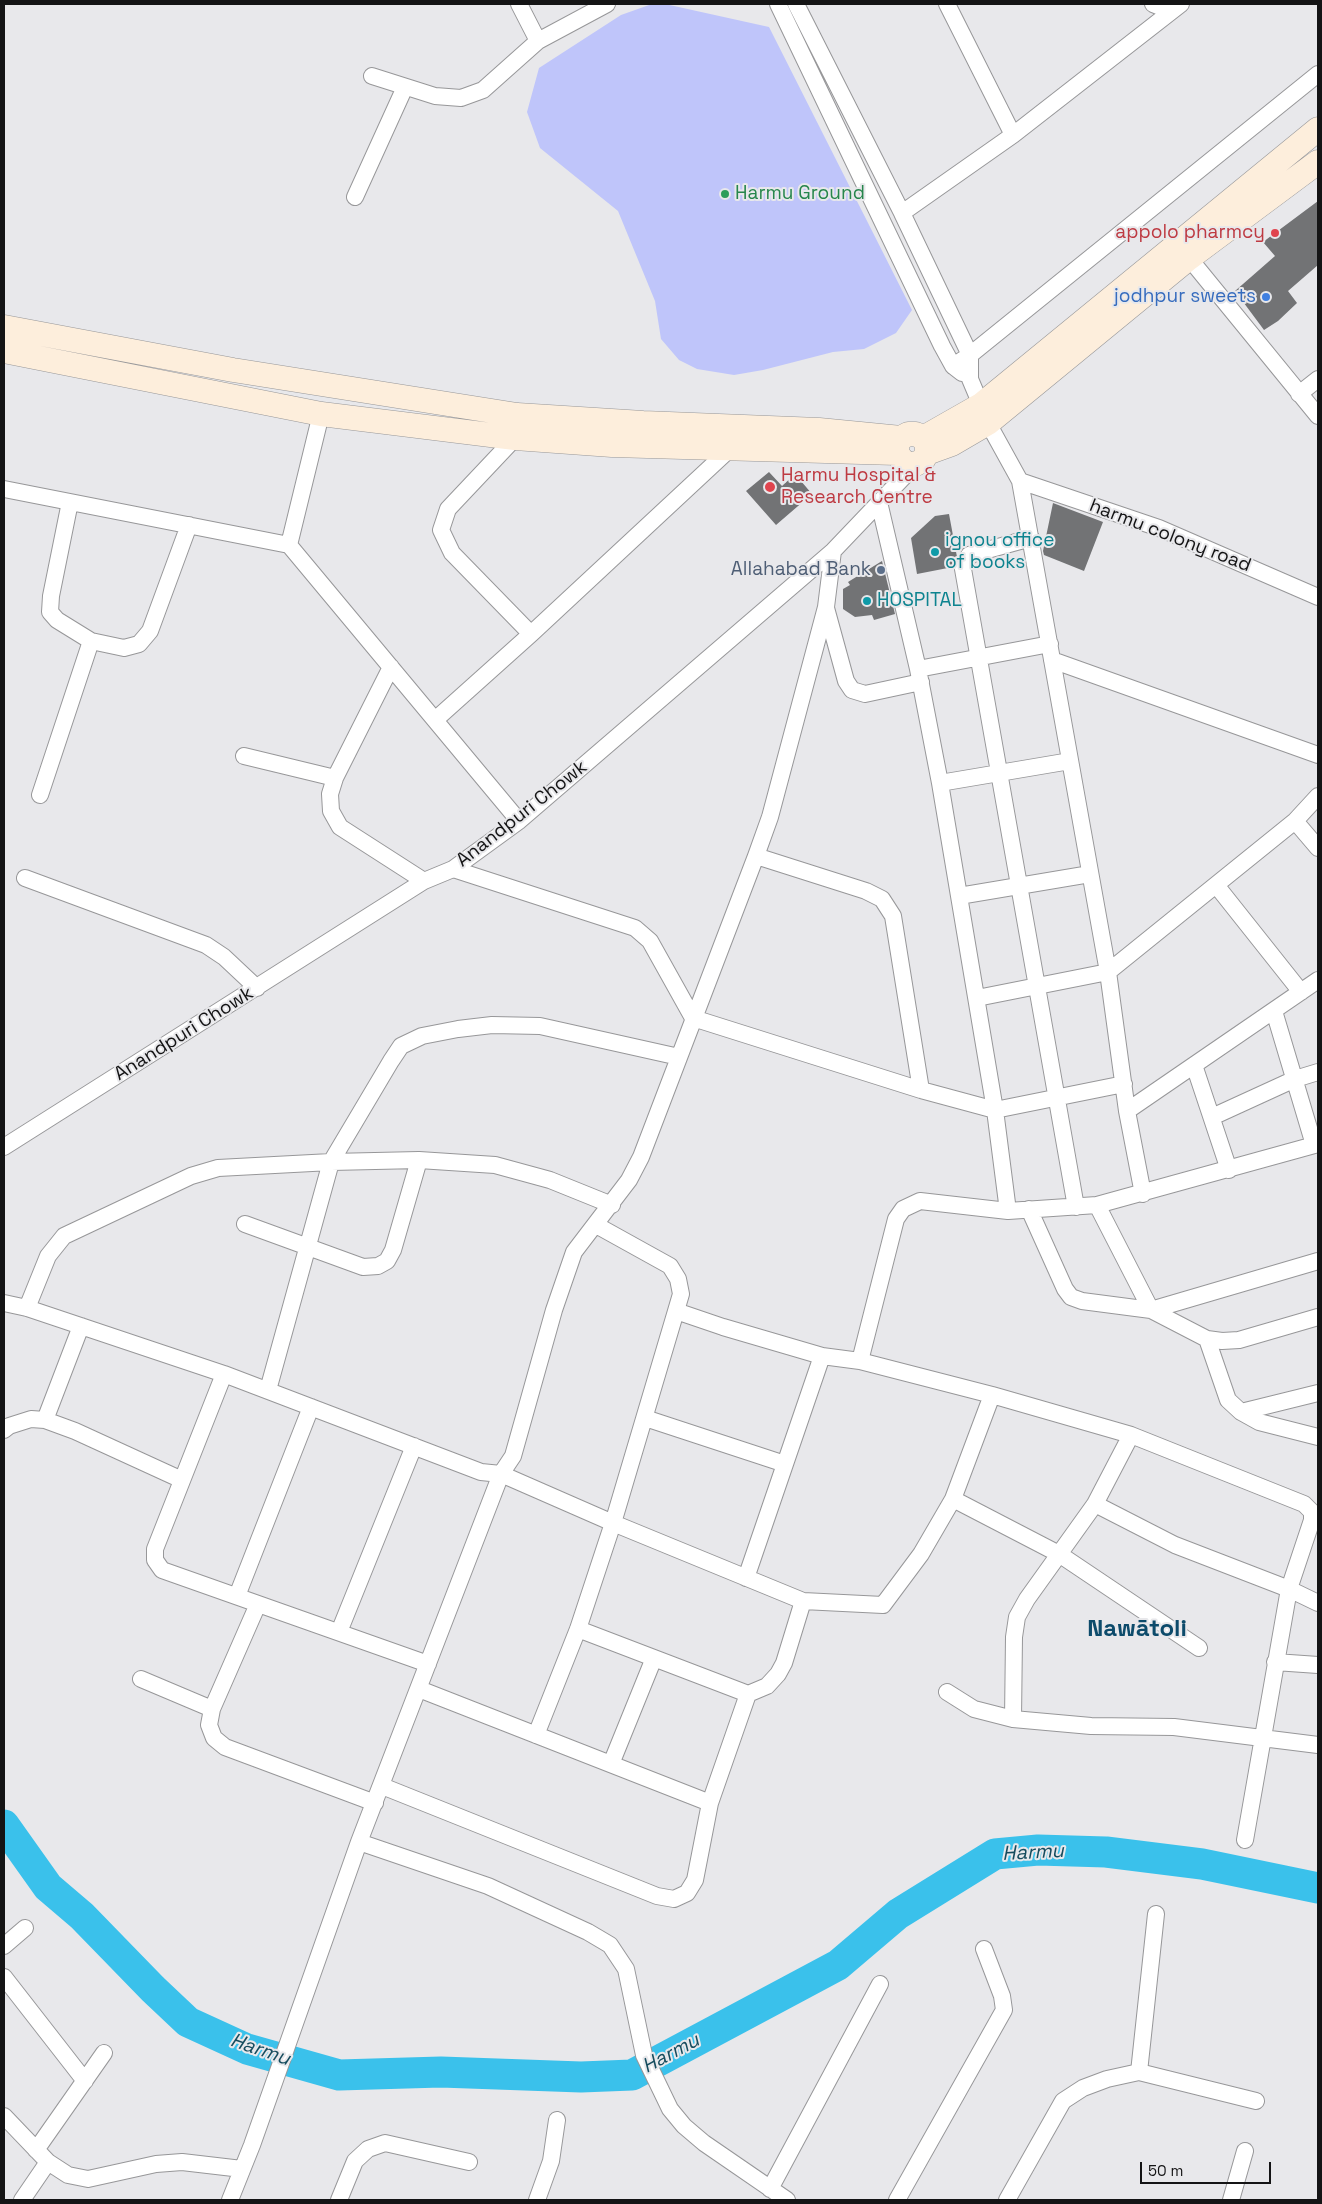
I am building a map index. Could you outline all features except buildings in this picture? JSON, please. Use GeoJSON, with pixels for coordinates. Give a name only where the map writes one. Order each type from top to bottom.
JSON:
{"type":"FeatureCollection","features":[{"type":"Feature","properties":{"kind":"main road"},"geometry":{"type":"LineString","coordinates":[[4,351],[321,414],[515,438],[612,445],[808,452],[913,449],[952,444],[984,414],[1318,129]]}},
{"type":"Feature","properties":{"kind":"main road"},"geometry":{"type":"LineString","coordinates":[[984,414],[1318,162]]}},
{"type":"Feature","properties":{"kind":"main road"},"geometry":{"type":"LineString","coordinates":[[4,327],[233,370],[517,415],[642,423],[819,430],[913,449]]}},
{"type":"Feature","properties":{"kind":"street"},"geometry":{"type":"LineString","coordinates":[[519,4],[538,41]]}},
{"type":"Feature","properties":{"kind":"street"},"geometry":{"type":"LineString","coordinates":[[372,76],[435,96],[461,98],[482,90],[538,41],[607,4]]}},
{"type":"Feature","properties":{"kind":"street"},"geometry":{"type":"LineString","coordinates":[[778,4],[953,366],[970,379]]}},
{"type":"Feature","properties":{"kind":"street"},"geometry":{"type":"LineString","coordinates":[[796,4],[902,213],[970,355],[970,379],[984,414],[1020,481],[1108,972],[1127,1111],[1143,1194]]}},
{"type":"Feature","properties":{"kind":"street"},"geometry":{"type":"LineString","coordinates":[[947,4],[1013,135]]}},
{"type":"Feature","properties":{"kind":"street"},"geometry":{"type":"LineString","coordinates":[[1153,4],[1176,7]]}},
{"type":"Feature","properties":{"kind":"street"},"geometry":{"type":"LineString","coordinates":[[902,213],[1013,135],[1176,7]]}},
{"type":"Feature","properties":{"kind":"street"},"geometry":{"type":"LineString","coordinates":[[953,366],[970,355],[1318,74]]}},
{"type":"Feature","properties":{"kind":"street"},"geometry":{"type":"LineString","coordinates":[[355,197],[405,87]]}},
{"type":"Feature","properties":{"kind":"street"},"geometry":{"type":"LineString","coordinates":[[1189,258],[1318,416]]}},
{"type":"Feature","properties":{"kind":"street"},"geometry":{"type":"LineString","coordinates":[[1299,394],[1318,379]]}},
{"type":"Feature","properties":{"kind":"street"},"geometry":{"type":"LineString","coordinates":[[289,545],[321,414]]}},
{"type":"Feature","properties":{"kind":"street"},"geometry":{"type":"LineString","coordinates":[[515,438],[448,509],[441,530],[452,552],[532,634]]}},
{"type":"Feature","properties":{"kind":"street"},"geometry":{"type":"LineString","coordinates":[[435,720],[532,634],[731,448]]}},
{"type":"Feature","properties":{"kind":"street","name":"Anandpuri Chowk"},"geometry":{"type":"LineString","coordinates":[[4,1147],[424,882],[453,869],[520,821],[833,551],[879,502],[913,449]]}},
{"type":"Feature","properties":{"kind":"street","name":"harmu colony road"},"geometry":{"type":"LineString","coordinates":[[1020,481],[1159,528],[1318,597]]}},
{"type":"Feature","properties":{"kind":"street"},"geometry":{"type":"LineString","coordinates":[[4,489],[289,545],[520,821]]}},
{"type":"Feature","properties":{"kind":"street"},"geometry":{"type":"LineString","coordinates":[[70,502],[50,596],[50,612],[56,620],[91,641],[124,648],[139,644],[150,631],[189,525]]}},
{"type":"Feature","properties":{"kind":"street"},"geometry":{"type":"LineString","coordinates":[[879,502],[920,675],[940,783],[995,1110],[1008,1211]]}},
{"type":"Feature","properties":{"kind":"street"},"geometry":{"type":"LineString","coordinates":[[1031,538],[969,555],[963,568],[1076,1206]]}},
{"type":"Feature","properties":{"kind":"street"},"geometry":{"type":"LineString","coordinates":[[230,2200],[252,2145],[359,1842],[501,1474],[514,1456],[554,1310],[574,1252],[612,1205],[629,1180],[641,1157],[756,856],[770,817],[826,607],[833,551]]}},
{"type":"Feature","properties":{"kind":"street"},"geometry":{"type":"LineString","coordinates":[[826,607],[846,681],[852,690],[865,694],[920,675],[979,658],[1051,652],[1318,755]]}},
{"type":"Feature","properties":{"kind":"street"},"geometry":{"type":"LineString","coordinates":[[40,795],[91,641]]}},
{"type":"Feature","properties":{"kind":"street"},"geometry":{"type":"LineString","coordinates":[[391,667],[334,778],[330,794],[331,811],[340,827],[424,882]]}},
{"type":"Feature","properties":{"kind":"street"},"geometry":{"type":"LineString","coordinates":[[244,756],[334,778]]}},
{"type":"Feature","properties":{"kind":"street"},"geometry":{"type":"LineString","coordinates":[[940,783],[1070,761]]}},
{"type":"Feature","properties":{"kind":"street"},"geometry":{"type":"LineString","coordinates":[[977,998],[1108,972],[1295,821],[1318,796]]}},
{"type":"Feature","properties":{"kind":"street"},"geometry":{"type":"LineString","coordinates":[[1295,821],[1318,848]]}},
{"type":"Feature","properties":{"kind":"street"},"geometry":{"type":"LineString","coordinates":[[756,856],[866,891],[882,899],[893,916],[921,1090]]}},
{"type":"Feature","properties":{"kind":"street"},"geometry":{"type":"LineString","coordinates":[[453,869],[635,928],[650,941],[693,1018],[921,1090],[995,1110],[1124,1084]]}},
{"type":"Feature","properties":{"kind":"street"},"geometry":{"type":"LineString","coordinates":[[959,896],[1090,874]]}},
{"type":"Feature","properties":{"kind":"street"},"geometry":{"type":"LineString","coordinates":[[25,878],[206,945],[224,957],[257,988]]}},
{"type":"Feature","properties":{"kind":"street"},"geometry":{"type":"LineString","coordinates":[[1216,885],[1301,992]]}},
{"type":"Feature","properties":{"kind":"street"},"geometry":{"type":"LineString","coordinates":[[1127,1111],[1318,980]]}},
{"type":"Feature","properties":{"kind":"street"},"geometry":{"type":"LineString","coordinates":[[860,1362],[896,1219],[903,1209],[920,1200],[1008,1211],[1096,1205],[1143,1194],[1316,1145],[1274,1011]]}},
{"type":"Feature","properties":{"kind":"street"},"geometry":{"type":"LineString","coordinates":[[268,1390],[331,1162],[390,1060],[401,1046],[422,1036],[492,1025],[540,1026],[679,1057]]}},
{"type":"Feature","properties":{"kind":"street"},"geometry":{"type":"LineString","coordinates":[[1194,1066],[1229,1170]]}},
{"type":"Feature","properties":{"kind":"street"},"geometry":{"type":"LineString","coordinates":[[1212,1118],[1295,1079],[1318,1072]]}},
{"type":"Feature","properties":{"kind":"street"},"geometry":{"type":"LineString","coordinates":[[27,1308],[48,1256],[64,1236],[191,1176],[218,1168],[331,1162],[419,1160],[495,1165],[550,1180],[612,1205]]}},
{"type":"Feature","properties":{"kind":"street"},"geometry":{"type":"LineString","coordinates":[[244,1224],[362,1266],[378,1266],[387,1261],[393,1250],[419,1160]]}},
{"type":"Feature","properties":{"kind":"street"},"geometry":{"type":"LineString","coordinates":[[1096,1205],[1150,1310]]}},
{"type":"Feature","properties":{"kind":"street"},"geometry":{"type":"LineString","coordinates":[[1029,1209],[1065,1289],[1071,1297],[1082,1301],[1150,1310],[1207,1339],[1239,1340],[1318,1317]]}},
{"type":"Feature","properties":{"kind":"street"},"geometry":{"type":"LineString","coordinates":[[536,1735],[578,1629],[613,1523],[681,1294],[678,1279],[670,1266],[596,1225]]}},
{"type":"Feature","properties":{"kind":"street"},"geometry":{"type":"LineString","coordinates":[[1150,1310],[1318,1261]]}},
{"type":"Feature","properties":{"kind":"street"},"geometry":{"type":"LineString","coordinates":[[4,1303],[27,1308],[224,1374],[481,1472],[501,1474],[613,1523],[803,1601],[883,1606],[921,1554],[953,1499],[992,1395]]}},
{"type":"Feature","properties":{"kind":"street"},"geometry":{"type":"LineString","coordinates":[[676,1311],[822,1356],[860,1362],[992,1395],[1131,1435],[1304,1504],[1312,1512],[1312,1520],[1289,1589],[1245,1840]]}},
{"type":"Feature","properties":{"kind":"street"},"geometry":{"type":"LineString","coordinates":[[45,1420],[81,1326]]}},
{"type":"Feature","properties":{"kind":"street"},"geometry":{"type":"LineString","coordinates":[[1207,1339],[1228,1400],[1241,1412],[1259,1422],[1318,1437]]}},
{"type":"Feature","properties":{"kind":"street"},"geometry":{"type":"LineString","coordinates":[[746,1578],[822,1356]]}},
{"type":"Feature","properties":{"kind":"street"},"geometry":{"type":"LineString","coordinates":[[224,1374],[155,1549],[155,1560],[162,1570],[428,1664]]}},
{"type":"Feature","properties":{"kind":"street"},"geometry":{"type":"LineString","coordinates":[[1241,1412],[1318,1393]]}},
{"type":"Feature","properties":{"kind":"street"},"geometry":{"type":"LineString","coordinates":[[237,1596],[311,1407]]}},
{"type":"Feature","properties":{"kind":"street"},"geometry":{"type":"LineString","coordinates":[[645,1418],[785,1464]]}},
{"type":"Feature","properties":{"kind":"street"},"geometry":{"type":"LineString","coordinates":[[4,1430],[9,1426],[31,1419],[45,1420],[75,1431],[182,1480]]}},
{"type":"Feature","properties":{"kind":"street"},"geometry":{"type":"LineString","coordinates":[[1013,1719],[1014,1637],[1017,1617],[1027,1599],[1094,1504],[1131,1435]]}},
{"type":"Feature","properties":{"kind":"street"},"geometry":{"type":"LineString","coordinates":[[339,1632],[414,1446]]}},
{"type":"Feature","properties":{"kind":"street"},"geometry":{"type":"LineString","coordinates":[[953,1499],[1059,1554],[1200,1648]]}},
{"type":"Feature","properties":{"kind":"street"},"geometry":{"type":"LineString","coordinates":[[1094,1504],[1174,1545],[1289,1589],[1318,1603]]}},
{"type":"Feature","properties":{"kind":"street"},"geometry":{"type":"LineString","coordinates":[[578,1629],[748,1694],[767,1686],[778,1674],[784,1663],[803,1601]]}},
{"type":"Feature","properties":{"kind":"street"},"geometry":{"type":"LineString","coordinates":[[258,1604],[212,1709],[209,1724],[214,1738],[225,1747],[375,1803]]}},
{"type":"Feature","properties":{"kind":"street"},"geometry":{"type":"LineString","coordinates":[[611,1764],[654,1658]]}},
{"type":"Feature","properties":{"kind":"street"},"geometry":{"type":"LineString","coordinates":[[1275,1662],[1318,1665]]}},
{"type":"Feature","properties":{"kind":"street"},"geometry":{"type":"LineString","coordinates":[[141,1679],[212,1709]]}},
{"type":"Feature","properties":{"kind":"street"},"geometry":{"type":"LineString","coordinates":[[419,1689],[710,1803]]}},
{"type":"Feature","properties":{"kind":"street"},"geometry":{"type":"LineString","coordinates":[[947,1692],[974,1709],[1013,1719],[1091,1726],[1174,1727],[1318,1745]]}},
{"type":"Feature","properties":{"kind":"street"},"geometry":{"type":"LineString","coordinates":[[382,1786],[656,1896],[674,1899],[687,1893],[695,1880],[710,1803],[748,1694]]}},
{"type":"Feature","properties":{"kind":"street"},"geometry":{"type":"LineString","coordinates":[[359,1842],[488,1886],[610,1944],[626,1969],[644,2055],[670,2109],[684,2126],[704,2143],[787,2200]]}},
{"type":"Feature","properties":{"kind":"street"},"geometry":{"type":"LineString","coordinates":[[1139,2072],[1156,1914]]}},
{"type":"Feature","properties":{"kind":"street"},"geometry":{"type":"LineString","coordinates":[[4,1946],[25,1928]]}},
{"type":"Feature","properties":{"kind":"street"},"geometry":{"type":"LineString","coordinates":[[896,2200],[1004,2010],[1002,1996],[984,1949]]}},
{"type":"Feature","properties":{"kind":"street"},"geometry":{"type":"LineString","coordinates":[[4,1977],[85,2081]]}},
{"type":"Feature","properties":{"kind":"street"},"geometry":{"type":"LineString","coordinates":[[770,2189],[880,1984]]}},
{"type":"Feature","properties":{"kind":"street"},"geometry":{"type":"LineString","coordinates":[[36,2150],[104,2054]]}},
{"type":"Feature","properties":{"kind":"street"},"geometry":{"type":"LineString","coordinates":[[1008,2200],[1063,2101],[1083,2088],[1106,2079],[1139,2072],[1256,2101]]}},
{"type":"Feature","properties":{"kind":"street"},"geometry":{"type":"LineString","coordinates":[[4,2116],[48,2162],[68,2175],[88,2179],[156,2164],[182,2162],[242,2169]]}},
{"type":"Feature","properties":{"kind":"street"},"geometry":{"type":"LineString","coordinates":[[537,2200],[551,2161],[557,2120]]}},
{"type":"Feature","properties":{"kind":"street"},"geometry":{"type":"LineString","coordinates":[[339,2200],[355,2161],[368,2149],[385,2143],[469,2162]]}},
{"type":"Feature","properties":{"kind":"street"},"geometry":{"type":"LineString","coordinates":[[1231,2200],[1245,2151]]}},
{"type":"Feature","properties":{"kind":"street"},"geometry":{"type":"LineString","coordinates":[[22,2200],[48,2162]]}},
{"type":"Feature","properties":{"kind":"shaded area","name":"Harmu Ground"},"geometry":{"type":"Polygon","coordinates":[[[652,4],[665,4],[769,27],[912,310],[896,333],[864,349],[833,352],[763,370],[734,375],[697,369],[679,360],[661,339],[655,301],[618,211],[540,148],[527,112],[539,68],[621,15],[652,4]]]}},
{"type":"Feature","properties":{"kind":"waterway","name":"Harmu"},"geometry":{"type":"LineString","coordinates":[[4,1825],[48,1887],[82,1916],[188,2022],[247,2049],[339,2075],[441,2072],[581,2077],[632,2075],[838,1965],[898,1914],[995,1854],[1038,1850],[1106,1852],[1202,1864],[1318,1888]]}},
{"type":"Feature","properties":{"kind":"place","name":"Harmu Ground"},"geometry":{"type":"Point","coordinates":[725,194]}},
{"type":"Feature","properties":{"kind":"place","name":"appolo pharmcy"},"geometry":{"type":"Point","coordinates":[1275,233]}},
{"type":"Feature","properties":{"kind":"place","name":"jodhpur sweets"},"geometry":{"type":"Point","coordinates":[1266,297]}},
{"type":"Feature","properties":{"kind":"place","name":"Harmu Hospital & Research Centre"},"geometry":{"type":"Point","coordinates":[770,487]}},
{"type":"Feature","properties":{"kind":"place","name":"ignou office of books"},"geometry":{"type":"Point","coordinates":[935,552]}},
{"type":"Feature","properties":{"kind":"place","name":"Allahabad Bank"},"geometry":{"type":"Point","coordinates":[881,570]}},
{"type":"Feature","properties":{"kind":"place","name":"HOSPITAL"},"geometry":{"type":"Point","coordinates":[867,601]}},
{"type":"Feature","properties":{"kind":"district","name":"Nawātoli"},"geometry":{"type":"Point","coordinates":[1137,1629]}}]}
